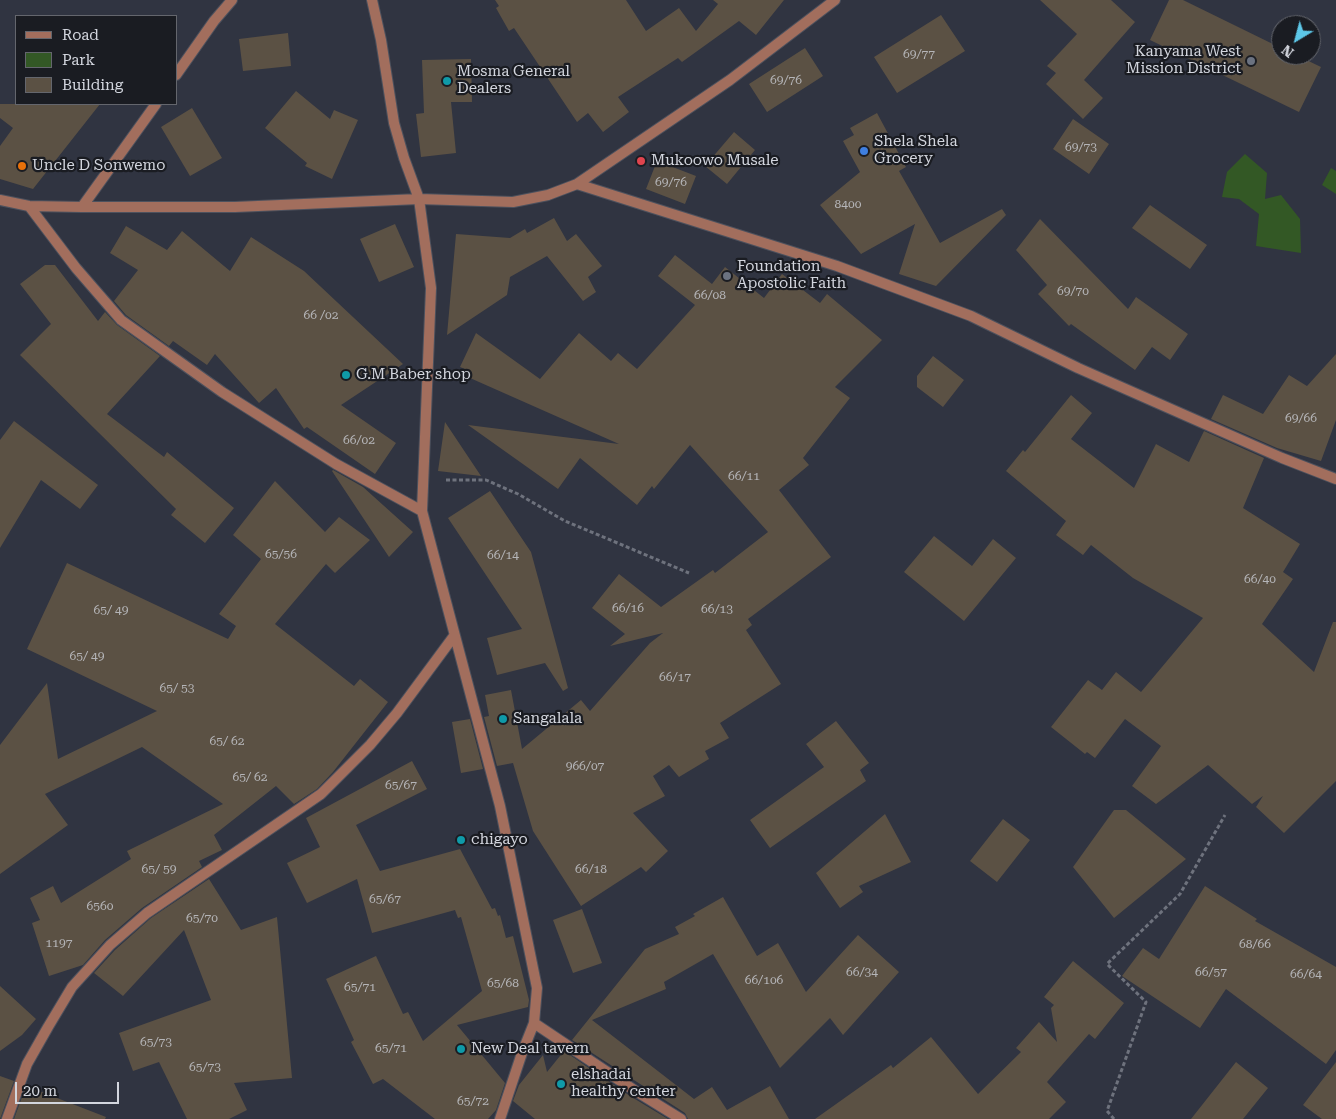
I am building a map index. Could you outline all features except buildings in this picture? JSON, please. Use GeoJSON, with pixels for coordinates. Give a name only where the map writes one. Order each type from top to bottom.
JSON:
{"type":"FeatureCollection","features":[{"type":"Feature","properties":{"kind":"street"},"geometry":{"type":"LineString","coordinates":[[178,72],[214,21],[232,0]]}},
{"type":"Feature","properties":{"kind":"street"},"geometry":{"type":"LineString","coordinates":[[372,0],[381,40],[394,123],[419,199],[432,288],[422,511],[500,806],[537,988],[534,1023],[500,1119]]}},
{"type":"Feature","properties":{"kind":"street"},"geometry":{"type":"LineString","coordinates":[[0,200],[29,206],[235,207],[419,199],[513,202],[548,195],[577,184],[730,80],[835,0]]}},
{"type":"Feature","properties":{"kind":"street"},"geometry":{"type":"LineString","coordinates":[[82,207],[155,105]]}},
{"type":"Feature","properties":{"kind":"street"},"geometry":{"type":"LineString","coordinates":[[577,184],[837,266],[971,316],[1078,368],[1273,454],[1336,479]]}},
{"type":"Feature","properties":{"kind":"street"},"geometry":{"type":"LineString","coordinates":[[29,206],[76,268],[121,320],[222,392],[336,464],[422,511]]}},
{"type":"Feature","properties":{"kind":"street"},"geometry":{"type":"LineString","coordinates":[[6,1119],[27,1064],[67,995],[110,945],[147,913],[321,794],[370,745],[397,713],[454,636]]}},
{"type":"Feature","properties":{"kind":"street"},"geometry":{"type":"LineString","coordinates":[[534,1023],[681,1119]]}},
{"type":"Feature","properties":{"kind":"path"},"geometry":{"type":"LineString","coordinates":[[424,481],[486,480],[518,494],[565,521],[689,574]]}},
{"type":"Feature","properties":{"kind":"path"},"geometry":{"type":"LineString","coordinates":[[1114,1119],[1107,1111],[1146,1002],[1107,964],[1180,894],[1225,815]]}},
{"type":"Feature","properties":{"kind":"green space"},"geometry":{"type":"Polygon","coordinates":[[[1245,154],[1267,173],[1265,199],[1281,195],[1300,219],[1301,253],[1256,246],[1259,214],[1239,199],[1222,197],[1227,172],[1245,154]]]}},
{"type":"Feature","properties":{"kind":"green space"},"geometry":{"type":"Polygon","coordinates":[[[1331,168],[1336,171],[1336,194],[1322,185],[1331,168]]]}},
{"type":"Feature","properties":{"kind":"place","name":"Kanyama West Mission District"},"geometry":{"type":"Point","coordinates":[1251,61]}},
{"type":"Feature","properties":{"kind":"place","name":"Mosma General Dealers"},"geometry":{"type":"Point","coordinates":[447,81]}},
{"type":"Feature","properties":{"kind":"place","name":"Shela Shela Grocery"},"geometry":{"type":"Point","coordinates":[864,151]}},
{"type":"Feature","properties":{"kind":"place","name":"Mukoowo Musale"},"geometry":{"type":"Point","coordinates":[641,161]}},
{"type":"Feature","properties":{"kind":"place","name":"Uncle D Sonwemo"},"geometry":{"type":"Point","coordinates":[22,166]}},
{"type":"Feature","properties":{"kind":"place","name":"Foundation Apostolic Faith"},"geometry":{"type":"Point","coordinates":[727,276]}},
{"type":"Feature","properties":{"kind":"place","name":"G.M Baber shop"},"geometry":{"type":"Point","coordinates":[346,375]}},
{"type":"Feature","properties":{"kind":"place","name":"Sangalala"},"geometry":{"type":"Point","coordinates":[503,719]}},
{"type":"Feature","properties":{"kind":"place","name":"chigayo"},"geometry":{"type":"Point","coordinates":[461,840]}},
{"type":"Feature","properties":{"kind":"place","name":"New Deal tavern"},"geometry":{"type":"Point","coordinates":[461,1049]}},
{"type":"Feature","properties":{"kind":"place","name":"elshadai healthy center"},"geometry":{"type":"Point","coordinates":[561,1084]}}]}
